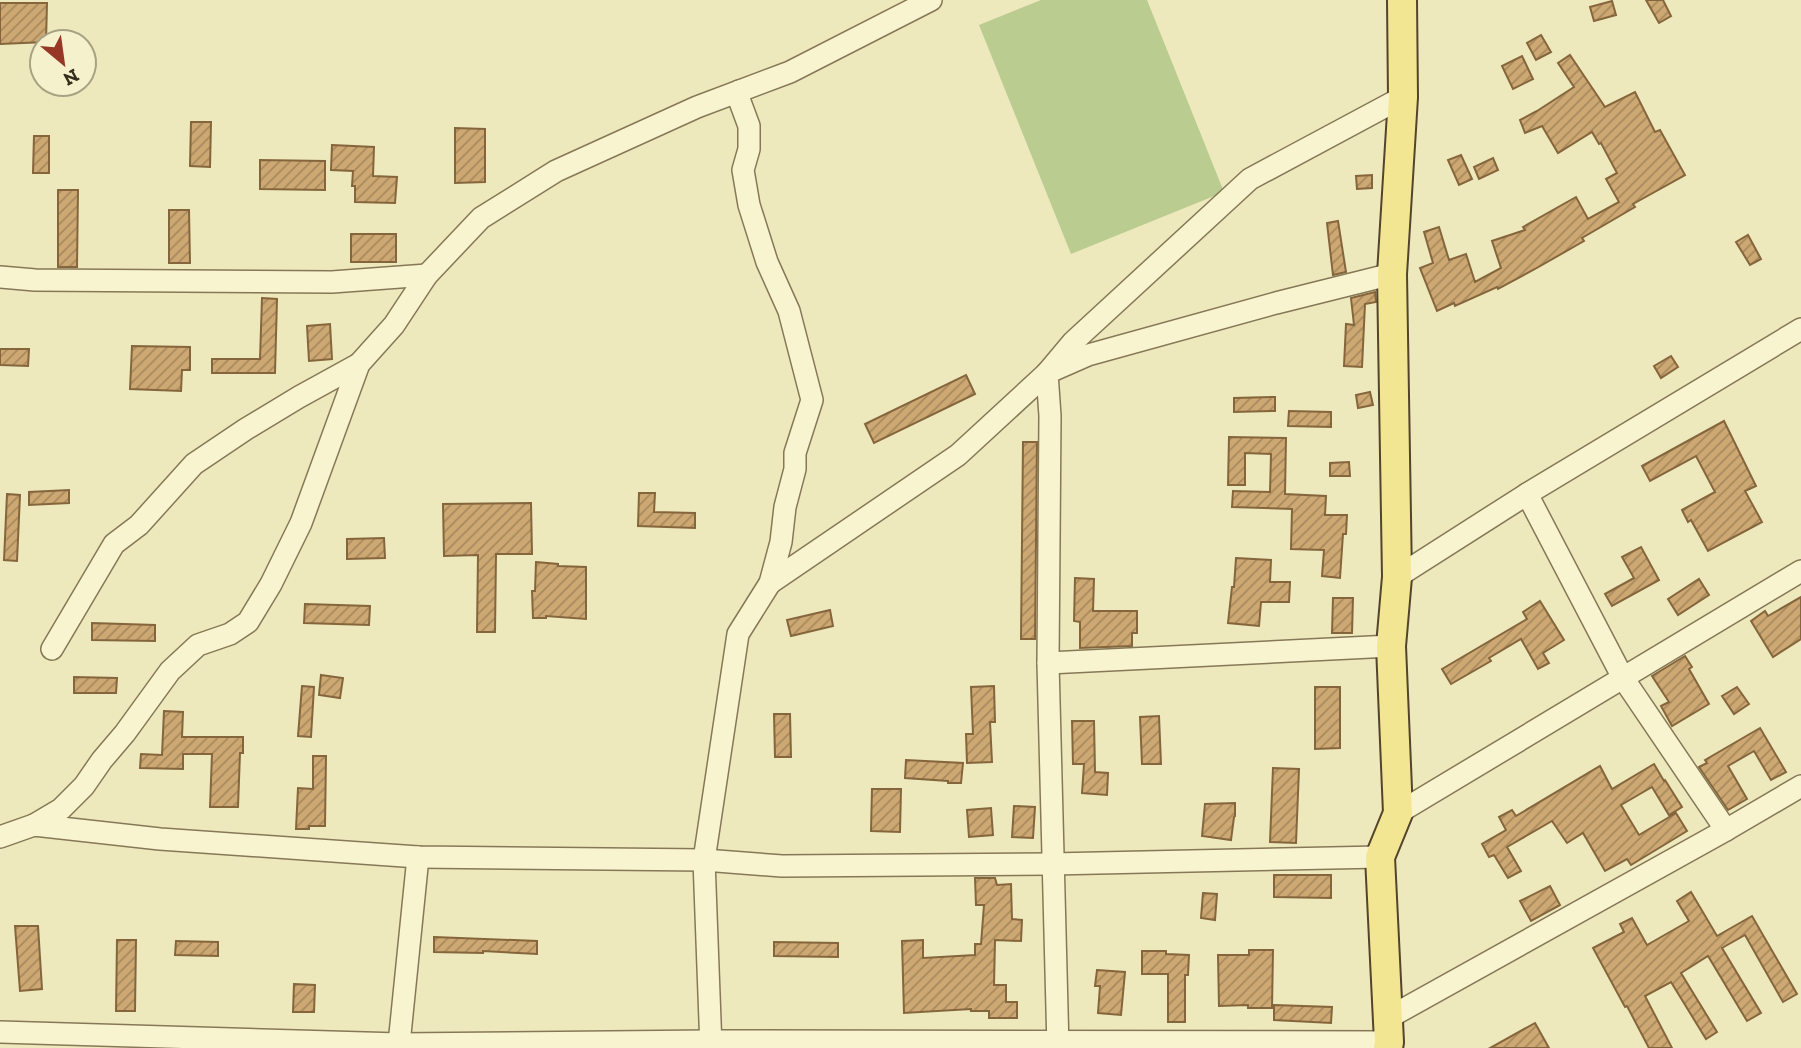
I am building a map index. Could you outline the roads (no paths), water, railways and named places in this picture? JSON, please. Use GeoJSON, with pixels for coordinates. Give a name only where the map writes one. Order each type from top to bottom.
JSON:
{"type":"FeatureCollection","features":[{"type":"Feature","properties":{"kind":"main road"},"geometry":{"type":"LineString","coordinates":[[1388,1036],[1380,857],[1398,813],[1391,646],[1397,577],[1392,274],[1403,97],[1402,0]]}},
{"type":"Feature","properties":{"kind":"street"},"geometry":{"type":"LineString","coordinates":[[52,649],[114,544],[139,525],[194,464],[257,422],[359,364],[394,325],[427,275],[481,218],[556,171],[697,107],[790,72],[931,0]]}},
{"type":"Feature","properties":{"kind":"street"},"geometry":{"type":"LineString","coordinates":[[711,1045],[704,860],[738,634],[770,583],[781,542],[785,507],[795,469],[795,453],[812,400],[789,311],[766,262],[745,190],[743,170],[749,149],[750,126],[739,99],[739,91]]}},
{"type":"Feature","properties":{"kind":"street"},"geometry":{"type":"LineString","coordinates":[[770,583],[958,455],[1048,373],[1073,342],[1250,179],[1403,97]]}},
{"type":"Feature","properties":{"kind":"street"},"geometry":{"type":"LineString","coordinates":[[1048,373],[1088,355],[1392,274]]}},
{"type":"Feature","properties":{"kind":"street"},"geometry":{"type":"LineString","coordinates":[[0,277],[35,280],[331,282],[427,275]]}},
{"type":"Feature","properties":{"kind":"street"},"geometry":{"type":"LineString","coordinates":[[1397,577],[1527,494],[1801,329]]}},
{"type":"Feature","properties":{"kind":"street"},"geometry":{"type":"LineString","coordinates":[[0,837],[34,825],[61,809],[84,786],[170,671],[198,645],[230,634],[248,622],[271,584],[301,523],[359,364]]}},
{"type":"Feature","properties":{"kind":"street"},"geometry":{"type":"LineString","coordinates":[[1048,373],[1048,663],[1058,1045]]}},
{"type":"Feature","properties":{"kind":"street"},"geometry":{"type":"LineString","coordinates":[[1527,494],[1623,678],[1726,830]]}},
{"type":"Feature","properties":{"kind":"street"},"geometry":{"type":"LineString","coordinates":[[1398,813],[1801,571]]}},
{"type":"Feature","properties":{"kind":"street"},"geometry":{"type":"LineString","coordinates":[[1048,663],[1391,646]]}},
{"type":"Feature","properties":{"kind":"street"},"geometry":{"type":"LineString","coordinates":[[0,1032],[399,1044],[711,1045],[1058,1045],[1388,1036],[1801,786]]}},
{"type":"Feature","properties":{"kind":"street"},"geometry":{"type":"LineString","coordinates":[[34,825],[160,839],[418,857],[704,860],[782,866],[1380,857]]}},
{"type":"Feature","properties":{"kind":"street"},"geometry":{"type":"LineString","coordinates":[[399,1044],[418,857]]}}]}
